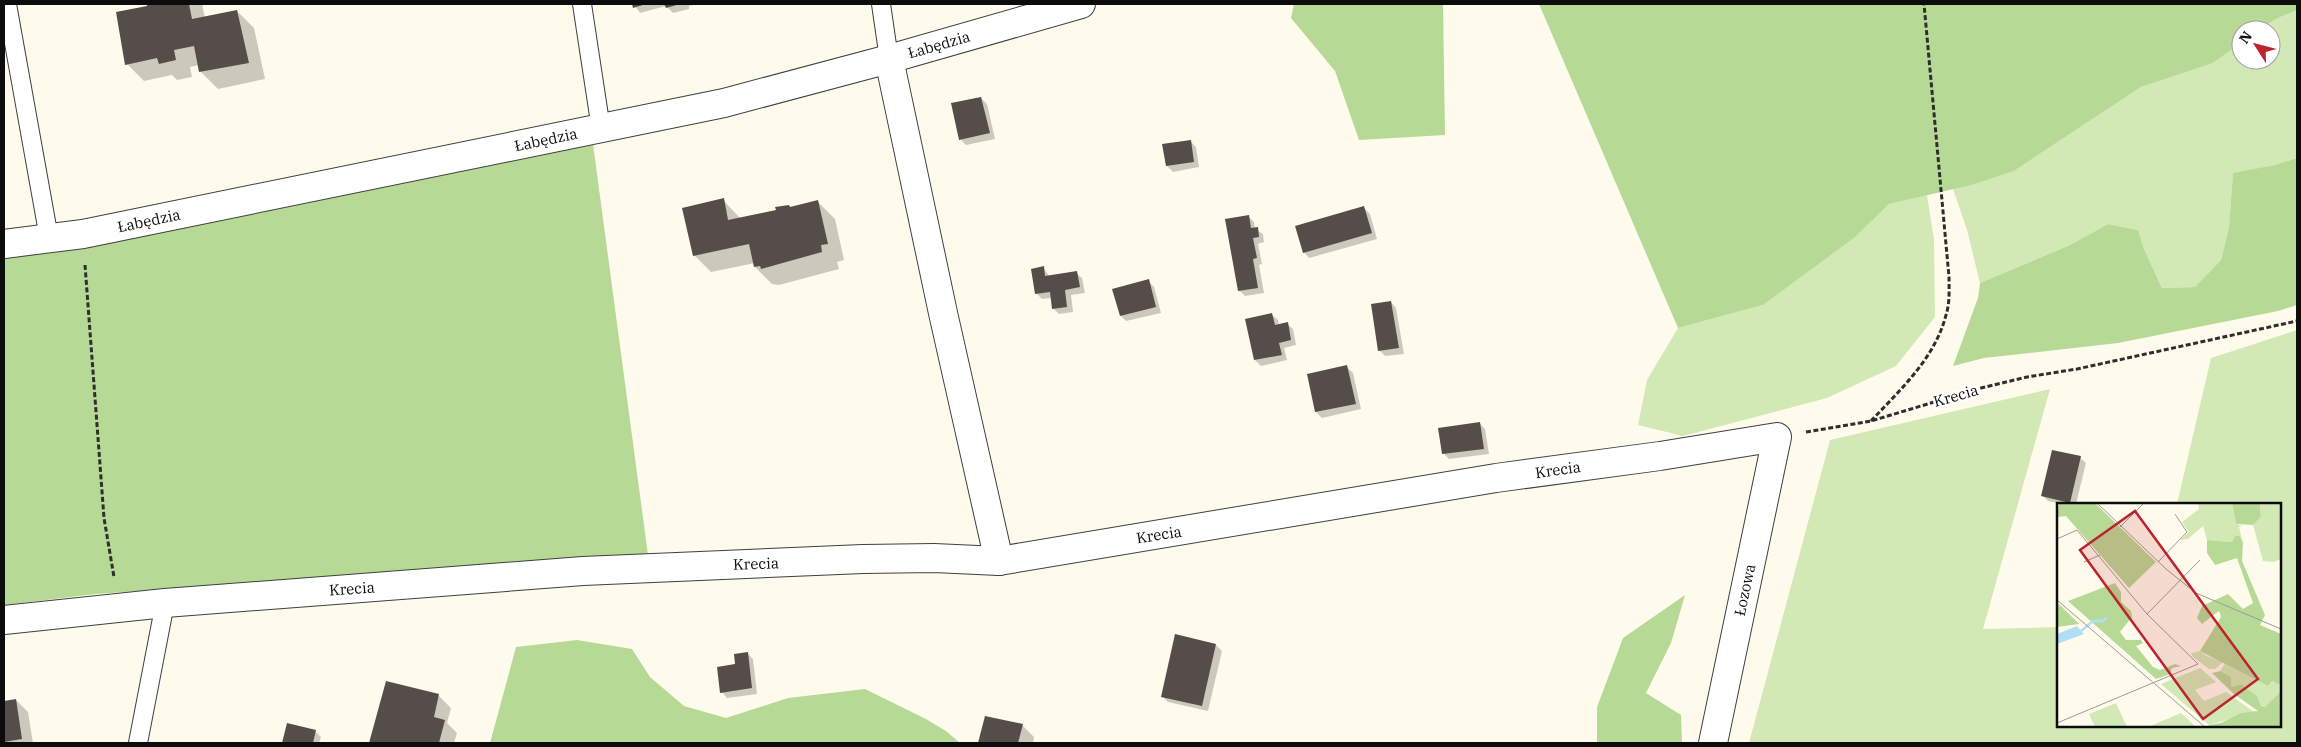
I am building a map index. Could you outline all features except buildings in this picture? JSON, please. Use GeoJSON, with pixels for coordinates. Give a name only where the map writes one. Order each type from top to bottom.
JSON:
{"type":"FeatureCollection","features":[{"type":"Feature","properties":{"kind":"street","name":"Łabędzia"},"geometry":{"type":"LineString","coordinates":[[4,244],[83,234],[724,103],[890,59],[1081,4]]}},
{"type":"Feature","properties":{"kind":"street"},"geometry":{"type":"LineString","coordinates":[[890,59],[942,313],[999,561]]}},
{"type":"Feature","properties":{"kind":"street","name":"Krecia"},"geometry":{"type":"LineString","coordinates":[[4,620],[165,603],[583,571],[863,559],[934,558],[999,561],[1496,478],[1777,438]]}},
{"type":"Feature","properties":{"kind":"street","name":"Łozowa"},"geometry":{"type":"LineString","coordinates":[[1713,743],[1777,438]]}},
{"type":"Feature","properties":{"kind":"lane"},"geometry":{"type":"LineString","coordinates":[[7,4],[49,238]]}},
{"type":"Feature","properties":{"kind":"lane"},"geometry":{"type":"LineString","coordinates":[[582,4],[601,128]]}},
{"type":"Feature","properties":{"kind":"lane"},"geometry":{"type":"LineString","coordinates":[[881,4],[890,59]]}},
{"type":"Feature","properties":{"kind":"lane"},"geometry":{"type":"LineString","coordinates":[[138,743],[165,603]]}},
{"type":"Feature","properties":{"kind":"path"},"geometry":{"type":"LineString","coordinates":[[1871,421],[1916,372],[1936,344],[1947,314],[1949,277],[1924,4]]}},
{"type":"Feature","properties":{"kind":"path"},"geometry":{"type":"LineString","coordinates":[[83,234],[104,518],[120,607]]}},
{"type":"Feature","properties":{"kind":"path","name":"Krecia"},"geometry":{"type":"LineString","coordinates":[[1777,438],[1871,421],[2018,380],[2297,321]]}},
{"type":"Feature","properties":{"kind":"green space"},"geometry":{"type":"Polygon","coordinates":[[[1294,4],[1443,4],[1445,135],[1359,140],[1335,71],[1291,18],[1294,4]]]}},
{"type":"Feature","properties":{"kind":"green space"},"geometry":{"type":"Polygon","coordinates":[[[1539,4],[2297,4],[2297,10],[2275,20],[2231,20],[2231,50],[2213,63],[2141,87],[2014,171],[1971,185],[1889,204],[1855,237],[1763,305],[1678,328],[1539,4]]]}},
{"type":"Feature","properties":{"kind":"green space"},"geometry":{"type":"Polygon","coordinates":[[[2297,10],[2297,158],[2233,174],[2229,227],[2221,260],[2195,287],[2162,288],[2144,249],[2138,230],[2108,224],[2070,245],[1980,283],[1967,230],[1953,189],[2014,171],[2141,87],[2213,63],[2231,50],[2231,70],[2281,70],[2281,20],[2275,20],[2297,10]]]}},
{"type":"Feature","properties":{"kind":"green space"},"geometry":{"type":"Polygon","coordinates":[[[593,144],[648,555],[96,594],[4,605],[4,255],[102,244],[593,144]]]}},
{"type":"Feature","properties":{"kind":"green space"},"geometry":{"type":"Polygon","coordinates":[[[2297,158],[2297,305],[2278,311],[2118,343],[1984,358],[1953,366],[1978,298],[1980,283],[2070,245],[2108,224],[2138,230],[2144,249],[2162,288],[2195,287],[2221,260],[2229,227],[2233,173],[2275,165],[2297,158]]]}},
{"type":"Feature","properties":{"kind":"green space"},"geometry":{"type":"Polygon","coordinates":[[[1927,195],[1934,239],[1935,317],[1896,366],[1827,398],[1683,436],[1638,425],[1647,380],[1678,328],[1763,305],[1854,237],[1889,204],[1927,195]]]}},
{"type":"Feature","properties":{"kind":"green space"},"geometry":{"type":"Polygon","coordinates":[[[2297,330],[2297,743],[1749,743],[1830,440],[2050,389],[1983,629],[2057,627],[2057,727],[2281,727],[2281,503],[2177,503],[2211,358],[2297,330]]]}},
{"type":"Feature","properties":{"kind":"green space"},"geometry":{"type":"Polygon","coordinates":[[[1685,595],[1671,643],[1646,693],[1681,715],[1682,743],[1597,743],[1597,707],[1623,638],[1685,595]]]}},
{"type":"Feature","properties":{"kind":"green space"},"geometry":{"type":"Polygon","coordinates":[[[577,640],[632,649],[650,677],[684,706],[726,718],[788,698],[865,689],[926,719],[946,731],[960,743],[490,743],[516,647],[577,640]]]}}]}
